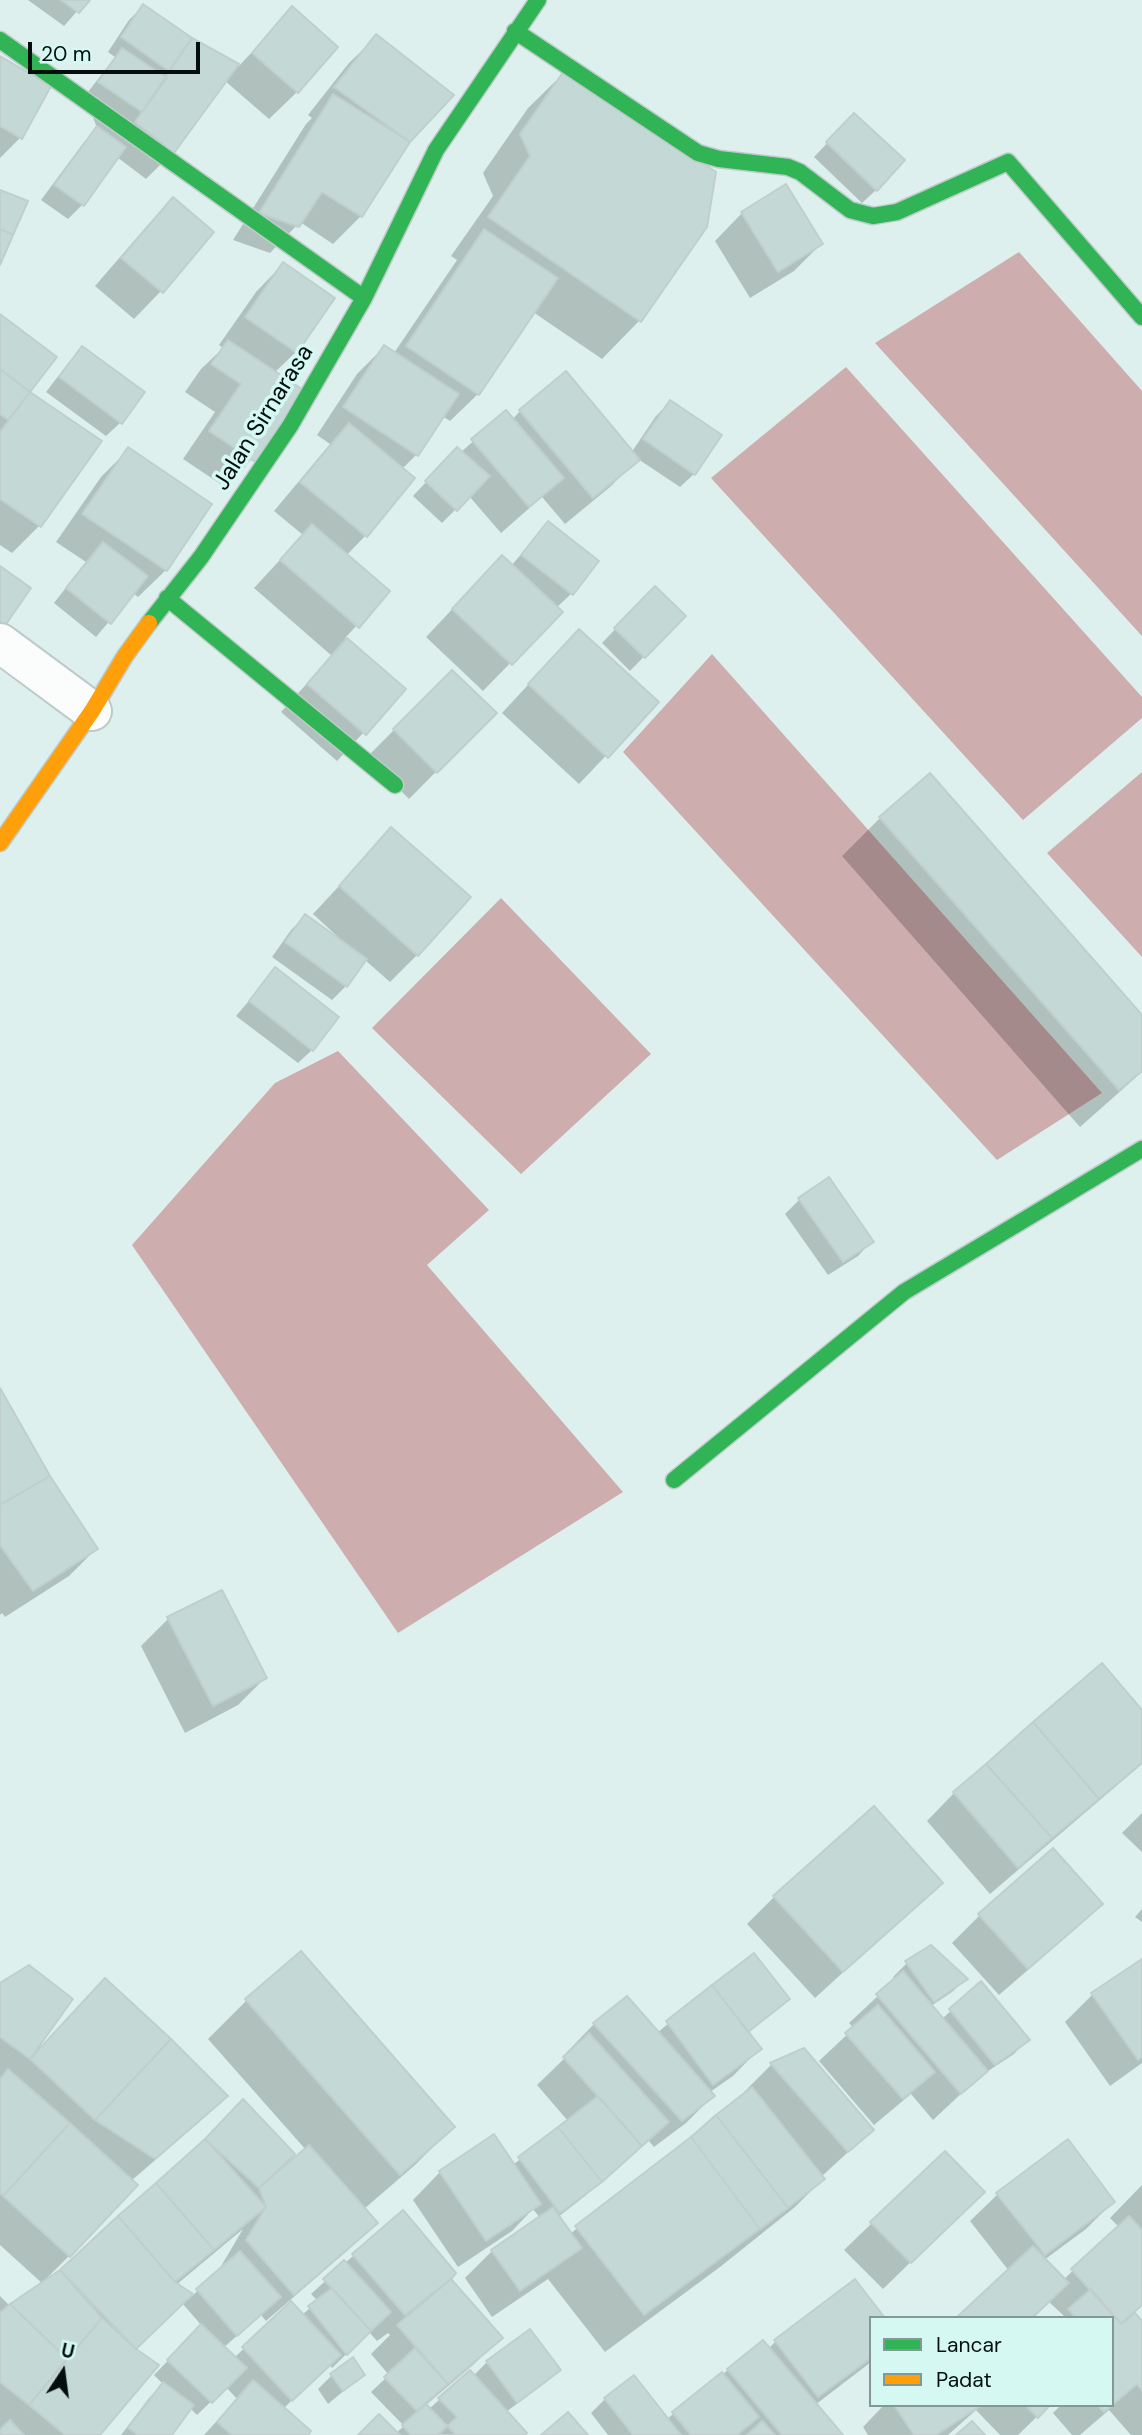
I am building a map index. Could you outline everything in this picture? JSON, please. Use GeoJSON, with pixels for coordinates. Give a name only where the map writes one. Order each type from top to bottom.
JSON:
{"type":"FeatureCollection","features":[{"type":"Feature","properties":{"kind":"street","name":"Jalan Sirnarasa"},"geometry":{"type":"LineString","coordinates":[[0,843],[92,711],[125,656],[201,557],[290,426],[364,298],[436,150],[515,30],[538,0]]}},
{"type":"Feature","properties":{"kind":"street"},"geometry":{"type":"LineString","coordinates":[[515,30],[698,153],[719,159],[788,167],[800,172],[850,210],[873,216],[897,212],[1008,162],[1142,317]]}},
{"type":"Feature","properties":{"kind":"street"},"geometry":{"type":"LineString","coordinates":[[0,40],[364,298]]}},
{"type":"Feature","properties":{"kind":"street"},"geometry":{"type":"LineString","coordinates":[[167,598],[395,785]]}},
{"type":"Feature","properties":{"kind":"street"},"geometry":{"type":"LineString","coordinates":[[0,643],[92,711]]}},
{"type":"Feature","properties":{"kind":"street"},"geometry":{"type":"LineString","coordinates":[[674,1480],[904,1292],[1142,1149]]}},
{"type":"Feature","properties":{"kind":"shaded area"},"geometry":{"type":"Polygon","coordinates":[[[1019,252],[1142,391],[1142,636],[875,343],[1019,252]]]}},
{"type":"Feature","properties":{"kind":"shaded area"},"geometry":{"type":"Polygon","coordinates":[[[846,367],[1142,697],[1142,718],[1023,820],[711,478],[846,367]]]}},
{"type":"Feature","properties":{"kind":"shaded area"},"geometry":{"type":"Polygon","coordinates":[[[712,654],[1102,1093],[997,1160],[623,752],[712,654]]]}},
{"type":"Feature","properties":{"kind":"shaded area"},"geometry":{"type":"Polygon","coordinates":[[[1142,772],[1142,957],[1047,853],[1142,772]]]}},
{"type":"Feature","properties":{"kind":"shaded area"},"geometry":{"type":"Polygon","coordinates":[[[501,898],[651,1054],[521,1174],[372,1028],[501,898]]]}},
{"type":"Feature","properties":{"kind":"shaded area"},"geometry":{"type":"Polygon","coordinates":[[[338,1051],[489,1210],[427,1265],[623,1492],[398,1633],[132,1245],[275,1083],[338,1051]]]}},
{"type":"Feature","properties":{"kind":"building"},"geometry":{"type":"Polygon","coordinates":[[[61,0],[90,0],[79,13],[61,0]]]}},
{"type":"Feature","properties":{"kind":"building"},"geometry":{"type":"Polygon","coordinates":[[[143,4],[192,38],[169,71],[121,37],[143,4]]]}},
{"type":"Feature","properties":{"kind":"building"},"geometry":{"type":"Polygon","coordinates":[[[292,6],[338,47],[298,93],[252,53],[292,6]]]}},
{"type":"Feature","properties":{"kind":"building"},"geometry":{"type":"Polygon","coordinates":[[[376,34],[454,95],[410,142],[334,87],[376,34]]]}},
{"type":"Feature","properties":{"kind":"building"},"geometry":{"type":"Polygon","coordinates":[[[192,38],[239,64],[174,153],[135,122],[192,38]]]}},
{"type":"Feature","properties":{"kind":"building"},"geometry":{"type":"Polygon","coordinates":[[[122,48],[167,78],[142,112],[98,82],[122,48]]]}},
{"type":"Feature","properties":{"kind":"building"},"geometry":{"type":"Polygon","coordinates":[[[0,56],[51,86],[22,139],[0,126],[0,56]]]}},
{"type":"Feature","properties":{"kind":"building"},"geometry":{"type":"Polygon","coordinates":[[[566,68],[716,172],[707,227],[641,322],[488,217],[530,156],[520,134],[566,68]]]}},
{"type":"Feature","properties":{"kind":"building"},"geometry":{"type":"Polygon","coordinates":[[[333,94],[410,142],[362,217],[322,192],[299,227],[259,213],[333,94]]]}},
{"type":"Feature","properties":{"kind":"building"},"geometry":{"type":"Polygon","coordinates":[[[854,113],[905,160],[877,191],[826,142],[854,113]]]}},
{"type":"Feature","properties":{"kind":"building"},"geometry":{"type":"Polygon","coordinates":[[[97,126],[126,147],[84,206],[54,185],[97,126]]]}},
{"type":"Feature","properties":{"kind":"building"},"geometry":{"type":"Polygon","coordinates":[[[786,184],[823,244],[778,272],[741,212],[786,184]]]}},
{"type":"Feature","properties":{"kind":"building"},"geometry":{"type":"Polygon","coordinates":[[[0,190],[28,201],[13,235],[0,229],[0,190]]]}},
{"type":"Feature","properties":{"kind":"building"},"geometry":{"type":"Polygon","coordinates":[[[173,197],[214,232],[163,293],[121,258],[173,197]]]}},
{"type":"Feature","properties":{"kind":"building"},"geometry":{"type":"Polygon","coordinates":[[[0,229],[13,235],[0,265],[0,229]]]}},
{"type":"Feature","properties":{"kind":"building"},"geometry":{"type":"Polygon","coordinates":[[[484,229],[558,278],[479,395],[406,346],[484,229]]]}},
{"type":"Feature","properties":{"kind":"building"},"geometry":{"type":"Polygon","coordinates":[[[283,262],[335,298],[297,353],[245,317],[283,262]]]}},
{"type":"Feature","properties":{"kind":"building"},"geometry":{"type":"Polygon","coordinates":[[[0,314],[57,357],[30,392],[0,369],[0,314]]]}},
{"type":"Feature","properties":{"kind":"building"},"geometry":{"type":"Polygon","coordinates":[[[228,340],[305,391],[257,463],[209,431],[241,384],[211,364],[228,340]]]}},
{"type":"Feature","properties":{"kind":"building"},"geometry":{"type":"Polygon","coordinates":[[[384,345],[459,394],[418,456],[343,407],[384,345]]]}},
{"type":"Feature","properties":{"kind":"building"},"geometry":{"type":"Polygon","coordinates":[[[82,346],[145,392],[122,424],[59,377],[82,346]]]}},
{"type":"Feature","properties":{"kind":"building"},"geometry":{"type":"Polygon","coordinates":[[[0,369],[30,392],[8,420],[0,414],[0,369]]]}},
{"type":"Feature","properties":{"kind":"building"},"geometry":{"type":"Polygon","coordinates":[[[566,371],[640,460],[593,498],[519,410],[566,371]]]}},
{"type":"Feature","properties":{"kind":"building"},"geometry":{"type":"Polygon","coordinates":[[[30,392],[102,441],[41,527],[0,499],[0,432],[30,392]]]}},
{"type":"Feature","properties":{"kind":"building"},"geometry":{"type":"Polygon","coordinates":[[[670,400],[722,435],[695,475],[643,439],[670,400]]]}},
{"type":"Feature","properties":{"kind":"building"},"geometry":{"type":"Polygon","coordinates":[[[506,410],[564,478],[529,507],[471,439],[506,410]]]}},
{"type":"Feature","properties":{"kind":"building"},"geometry":{"type":"Polygon","coordinates":[[[349,423],[415,478],[367,537],[300,482],[349,423]]]}},
{"type":"Feature","properties":{"kind":"building"},"geometry":{"type":"Polygon","coordinates":[[[128,447],[212,504],[167,571],[82,514],[128,447]]]}},
{"type":"Feature","properties":{"kind":"building"},"geometry":{"type":"Polygon","coordinates":[[[457,447],[490,476],[457,511],[425,481],[457,447]]]}},
{"type":"Feature","properties":{"kind":"building"},"geometry":{"type":"Polygon","coordinates":[[[548,521],[599,561],[573,595],[521,555],[548,521]]]}},
{"type":"Feature","properties":{"kind":"building"},"geometry":{"type":"Polygon","coordinates":[[[312,524],[390,591],[359,628],[280,560],[312,524]]]}},
{"type":"Feature","properties":{"kind":"building"},"geometry":{"type":"Polygon","coordinates":[[[103,542],[148,576],[111,624],[66,588],[103,542]]]}},
{"type":"Feature","properties":{"kind":"building"},"geometry":{"type":"Polygon","coordinates":[[[502,555],[563,612],[512,665],[452,609],[502,555]]]}},
{"type":"Feature","properties":{"kind":"building"},"geometry":{"type":"Polygon","coordinates":[[[0,566],[31,588],[0,633],[0,566]]]}},
{"type":"Feature","properties":{"kind":"building"},"geometry":{"type":"Polygon","coordinates":[[[655,586],[686,616],[645,658],[614,628],[655,586]]]}},
{"type":"Feature","properties":{"kind":"building"},"geometry":{"type":"Polygon","coordinates":[[[579,629],[659,702],[608,758],[528,684],[579,629]]]}},
{"type":"Feature","properties":{"kind":"building"},"geometry":{"type":"Polygon","coordinates":[[[347,638],[406,689],[366,735],[307,684],[347,638]]]}},
{"type":"Feature","properties":{"kind":"building"},"geometry":{"type":"Polygon","coordinates":[[[452,670],[497,713],[437,773],[393,729],[452,670]]]}},
{"type":"Feature","properties":{"kind":"building"},"geometry":{"type":"Polygon","coordinates":[[[930,773],[1142,1015],[1142,1071],[1119,1090],[879,817],[930,773]]]}},
{"type":"Feature","properties":{"kind":"building"},"geometry":{"type":"Polygon","coordinates":[[[391,827],[471,897],[418,956],[339,886],[391,827]]]}},
{"type":"Feature","properties":{"kind":"building"},"geometry":{"type":"Polygon","coordinates":[[[305,914],[367,959],[347,987],[285,942],[305,914]]]}},
{"type":"Feature","properties":{"kind":"building"},"geometry":{"type":"Polygon","coordinates":[[[275,967],[339,1017],[313,1051],[249,1001],[275,967]]]}},
{"type":"Feature","properties":{"kind":"building"},"geometry":{"type":"Polygon","coordinates":[[[829,1177],[874,1242],[843,1262],[798,1198],[829,1177]]]}},
{"type":"Feature","properties":{"kind":"building"},"geometry":{"type":"Polygon","coordinates":[[[0,1388],[50,1476],[0,1505],[0,1388]]]}},
{"type":"Feature","properties":{"kind":"building"},"geometry":{"type":"Polygon","coordinates":[[[50,1476],[98,1549],[33,1591],[0,1545],[0,1505],[50,1476]]]}},
{"type":"Feature","properties":{"kind":"building"},"geometry":{"type":"Polygon","coordinates":[[[222,1590],[267,1678],[213,1706],[167,1617],[222,1590]]]}},
{"type":"Feature","properties":{"kind":"building"},"geometry":{"type":"Polygon","coordinates":[[[1102,1663],[1142,1710],[1142,1763],[1099,1799],[1033,1722],[1102,1663]]]}},
{"type":"Feature","properties":{"kind":"building"},"geometry":{"type":"Polygon","coordinates":[[[1033,1722],[1099,1799],[1052,1838],[986,1764],[1033,1722]]]}},
{"type":"Feature","properties":{"kind":"building"},"geometry":{"type":"Polygon","coordinates":[[[986,1764],[1052,1838],[1018,1868],[953,1792],[986,1764]]]}},
{"type":"Feature","properties":{"kind":"building"},"geometry":{"type":"Polygon","coordinates":[[[874,1806],[943,1883],[843,1972],[773,1896],[874,1806]]]}},
{"type":"Feature","properties":{"kind":"building"},"geometry":{"type":"Polygon","coordinates":[[[1053,1848],[1103,1904],[1028,1969],[978,1914],[1053,1848]]]}},
{"type":"Feature","properties":{"kind":"building"},"geometry":{"type":"Polygon","coordinates":[[[931,1945],[968,1979],[934,2002],[905,1961],[931,1945]]]}},
{"type":"Feature","properties":{"kind":"building"},"geometry":{"type":"Polygon","coordinates":[[[301,1951],[455,2127],[400,2175],[245,1999],[301,1951]]]}},
{"type":"Feature","properties":{"kind":"building"},"geometry":{"type":"Polygon","coordinates":[[[754,1953],[790,1999],[748,2032],[712,1985],[754,1953]]]}},
{"type":"Feature","properties":{"kind":"building"},"geometry":{"type":"Polygon","coordinates":[[[1142,1959],[1142,2057],[1138,2060],[1091,1993],[1142,1959]]]}},
{"type":"Feature","properties":{"kind":"building"},"geometry":{"type":"Polygon","coordinates":[[[29,1965],[73,1999],[30,2059],[0,2037],[0,1983],[29,1965]]]}},
{"type":"Feature","properties":{"kind":"building"},"geometry":{"type":"Polygon","coordinates":[[[903,1971],[988,2071],[961,2094],[876,1994],[903,1971]]]}},
{"type":"Feature","properties":{"kind":"building"},"geometry":{"type":"Polygon","coordinates":[[[105,1978],[171,2039],[95,2120],[30,2059],[105,1978]]]}},
{"type":"Feature","properties":{"kind":"building"},"geometry":{"type":"Polygon","coordinates":[[[981,1981],[1030,2040],[995,2065],[949,2009],[981,1981]]]}},
{"type":"Feature","properties":{"kind":"building"},"geometry":{"type":"Polygon","coordinates":[[[712,1985],[762,2049],[713,2085],[666,2021],[712,1985]]]}},
{"type":"Feature","properties":{"kind":"building"},"geometry":{"type":"Polygon","coordinates":[[[627,1996],[715,2096],[682,2121],[593,2023],[627,1996]]]}},
{"type":"Feature","properties":{"kind":"building"},"geometry":{"type":"Polygon","coordinates":[[[878,2005],[935,2072],[903,2099],[845,2033],[878,2005]]]}},
{"type":"Feature","properties":{"kind":"building"},"geometry":{"type":"Polygon","coordinates":[[[589,2033],[669,2122],[642,2146],[563,2057],[589,2033]]]}},
{"type":"Feature","properties":{"kind":"building"},"geometry":{"type":"Polygon","coordinates":[[[171,2039],[228,2096],[155,2159],[95,2120],[171,2039]]]}},
{"type":"Feature","properties":{"kind":"building"},"geometry":{"type":"Polygon","coordinates":[[[804,2048],[874,2130],[848,2152],[770,2063],[804,2048]]]}},
{"type":"Feature","properties":{"kind":"building"},"geometry":{"type":"Polygon","coordinates":[[[8,2069],[70,2123],[3,2196],[0,2193],[0,2079],[8,2069]]]}},
{"type":"Feature","properties":{"kind":"building"},"geometry":{"type":"Polygon","coordinates":[[[752,2087],[825,2179],[788,2208],[716,2115],[752,2087]]]}},
{"type":"Feature","properties":{"kind":"building"},"geometry":{"type":"Polygon","coordinates":[[[598,2096],[642,2146],[602,2182],[558,2127],[598,2096]]]}},
{"type":"Feature","properties":{"kind":"building"},"geometry":{"type":"Polygon","coordinates":[[[243,2099],[295,2154],[259,2188],[205,2139],[243,2099]]]}},
{"type":"Feature","properties":{"kind":"building"},"geometry":{"type":"Polygon","coordinates":[[[716,2115],[788,2208],[760,2229],[691,2137],[716,2115]]]}},
{"type":"Feature","properties":{"kind":"building"},"geometry":{"type":"Polygon","coordinates":[[[70,2123],[138,2185],[70,2257],[3,2196],[70,2123]]]}},
{"type":"Feature","properties":{"kind":"building"},"geometry":{"type":"Polygon","coordinates":[[[558,2127],[602,2182],[560,2213],[518,2157],[558,2127]]]}},
{"type":"Feature","properties":{"kind":"building"},"geometry":{"type":"Polygon","coordinates":[[[494,2134],[541,2204],[486,2241],[439,2171],[494,2134]]]}},
{"type":"Feature","properties":{"kind":"building"},"geometry":{"type":"Polygon","coordinates":[[[691,2137],[760,2229],[644,2315],[575,2226],[691,2137]]]}},
{"type":"Feature","properties":{"kind":"building"},"geometry":{"type":"Polygon","coordinates":[[[205,2139],[266,2207],[214,2250],[156,2183],[205,2139]]]}},
{"type":"Feature","properties":{"kind":"building"},"geometry":{"type":"Polygon","coordinates":[[[1068,2139],[1115,2202],[1045,2255],[996,2193],[1068,2139]]]}},
{"type":"Feature","properties":{"kind":"building"},"geometry":{"type":"Polygon","coordinates":[[[309,2145],[378,2223],[294,2295],[246,2240],[266,2207],[259,2188],[309,2145]]]}},
{"type":"Feature","properties":{"kind":"building"},"geometry":{"type":"Polygon","coordinates":[[[945,2151],[985,2192],[911,2263],[870,2222],[945,2151]]]}},
{"type":"Feature","properties":{"kind":"building"},"geometry":{"type":"Polygon","coordinates":[[[156,2183],[214,2250],[175,2282],[118,2216],[156,2183]]]}},
{"type":"Feature","properties":{"kind":"building"},"geometry":{"type":"Polygon","coordinates":[[[553,2207],[582,2248],[520,2291],[491,2250],[553,2207]]]}},
{"type":"Feature","properties":{"kind":"building"},"geometry":{"type":"Polygon","coordinates":[[[403,2210],[456,2273],[405,2315],[352,2254],[403,2210]]]}},
{"type":"Feature","properties":{"kind":"building"},"geometry":{"type":"Polygon","coordinates":[[[118,2216],[175,2282],[193,2294],[136,2349],[60,2270],[118,2216]]]}},
{"type":"Feature","properties":{"kind":"building"},"geometry":{"type":"Polygon","coordinates":[[[1129,2216],[1142,2230],[1142,2305],[1121,2324],[1071,2269],[1129,2216]]]}},
{"type":"Feature","properties":{"kind":"building"},"geometry":{"type":"Polygon","coordinates":[[[1033,2246],[1069,2283],[1034,2316],[958,2316],[1033,2246]]]}},
{"type":"Feature","properties":{"kind":"building"},"geometry":{"type":"Polygon","coordinates":[[[240,2251],[281,2297],[237,2336],[196,2289],[240,2251]]]}},
{"type":"Feature","properties":{"kind":"building"},"geometry":{"type":"Polygon","coordinates":[[[344,2260],[391,2312],[371,2331],[323,2279],[344,2260]]]}},
{"type":"Feature","properties":{"kind":"building"},"geometry":{"type":"Polygon","coordinates":[[[60,2270],[102,2318],[67,2359],[10,2304],[60,2270]]]}},
{"type":"Feature","properties":{"kind":"building"},"geometry":{"type":"Polygon","coordinates":[[[451,2279],[503,2338],[448,2384],[397,2325],[451,2279]]]}},
{"type":"Feature","properties":{"kind":"building"},"geometry":{"type":"Polygon","coordinates":[[[855,2279],[883,2316],[869,2316],[869,2359],[818,2397],[774,2340],[855,2279]]]}},
{"type":"Feature","properties":{"kind":"building"},"geometry":{"type":"Polygon","coordinates":[[[332,2288],[371,2331],[347,2355],[308,2306],[332,2288]]]}},
{"type":"Feature","properties":{"kind":"building"},"geometry":{"type":"Polygon","coordinates":[[[1091,2289],[1121,2324],[1135,2313],[1142,2321],[1142,2390],[1137,2384],[1114,2404],[1114,2316],[1074,2316],[1068,2309],[1091,2289]]]}},
{"type":"Feature","properties":{"kind":"building"},"geometry":{"type":"Polygon","coordinates":[[[291,2301],[341,2355],[292,2401],[242,2347],[291,2301]]]}},
{"type":"Feature","properties":{"kind":"building"},"geometry":{"type":"Polygon","coordinates":[[[10,2304],[67,2359],[29,2405],[0,2382],[0,2313],[10,2304]]]}},
{"type":"Feature","properties":{"kind":"building"},"geometry":{"type":"Polygon","coordinates":[[[102,2318],[136,2349],[159,2365],[100,2435],[65,2435],[29,2405],[102,2318]]]}},
{"type":"Feature","properties":{"kind":"building"},"geometry":{"type":"Polygon","coordinates":[[[201,2324],[247,2368],[212,2403],[167,2360],[201,2324]]]}},
{"type":"Feature","properties":{"kind":"building"},"geometry":{"type":"Polygon","coordinates":[[[530,2329],[561,2370],[517,2403],[486,2361],[530,2329]]]}},
{"type":"Feature","properties":{"kind":"building"},"geometry":{"type":"Polygon","coordinates":[[[763,2340],[843,2435],[782,2435],[727,2369],[763,2340]]]}},
{"type":"Feature","properties":{"kind":"building"},"geometry":{"type":"Polygon","coordinates":[[[415,2348],[448,2384],[417,2411],[384,2377],[415,2348]]]}},
{"type":"Feature","properties":{"kind":"building"},"geometry":{"type":"Polygon","coordinates":[[[353,2357],[365,2375],[343,2391],[330,2374],[353,2357]]]}},
{"type":"Feature","properties":{"kind":"building"},"geometry":{"type":"Polygon","coordinates":[[[470,2370],[527,2433],[525,2435],[438,2435],[457,2417],[438,2398],[470,2370]]]}},
{"type":"Feature","properties":{"kind":"building"},"geometry":{"type":"Polygon","coordinates":[[[722,2372],[759,2417],[737,2435],[691,2435],[672,2412],[722,2372]]]}},
{"type":"Feature","properties":{"kind":"building"},"geometry":{"type":"Polygon","coordinates":[[[634,2375],[681,2435],[633,2435],[604,2398],[634,2375]]]}},
{"type":"Feature","properties":{"kind":"building"},"geometry":{"type":"Polygon","coordinates":[[[253,2380],[311,2431],[308,2435],[232,2435],[217,2422],[253,2380]]]}},
{"type":"Feature","properties":{"kind":"building"},"geometry":{"type":"Polygon","coordinates":[[[163,2382],[194,2405],[172,2435],[138,2435],[128,2428],[163,2382]]]}},
{"type":"Feature","properties":{"kind":"building"},"geometry":{"type":"Polygon","coordinates":[[[426,2404],[456,2435],[411,2435],[402,2425],[426,2404]]]}},
{"type":"Feature","properties":{"kind":"building"},"geometry":{"type":"Polygon","coordinates":[[[895,2407],[979,2407],[936,2435],[914,2435],[895,2407]]]}},
{"type":"Feature","properties":{"kind":"building"},"geometry":{"type":"Polygon","coordinates":[[[1027,2407],[1048,2407],[1038,2418],[1027,2407]]]}},
{"type":"Feature","properties":{"kind":"building"},"geometry":{"type":"Polygon","coordinates":[[[568,2412],[588,2435],[541,2435],[568,2412]]]}},
{"type":"Feature","properties":{"kind":"building"},"geometry":{"type":"Polygon","coordinates":[[[379,2414],[400,2435],[358,2435],[379,2414]]]}},
{"type":"Feature","properties":{"kind":"building"},"geometry":{"type":"Polygon","coordinates":[[[10,2420],[24,2435],[0,2435],[0,2429],[10,2420]]]}},
{"type":"Feature","properties":{"kind":"building"},"geometry":{"type":"Polygon","coordinates":[[[762,2421],[775,2435],[747,2435],[762,2421]]]}},
{"type":"Feature","properties":{"kind":"building"},"geometry":{"type":"Polygon","coordinates":[[[972,2421],[985,2435],[956,2435],[972,2421]]]}},
{"type":"Feature","properties":{"kind":"traffic: fast"},"geometry":{"type":"LineString","coordinates":[[149,623],[201,557],[290,426],[364,298],[436,150],[538,0]]}},
{"type":"Feature","properties":{"kind":"traffic: fast"},"geometry":{"type":"LineString","coordinates":[[515,31],[698,153],[719,159],[788,167],[800,172],[850,210],[873,216],[897,212],[1008,162],[1142,317]]}},
{"type":"Feature","properties":{"kind":"traffic: fast"},"geometry":{"type":"LineString","coordinates":[[0,40],[364,298]]}},
{"type":"Feature","properties":{"kind":"traffic: fast"},"geometry":{"type":"LineString","coordinates":[[167,598],[395,785]]}},
{"type":"Feature","properties":{"kind":"traffic: fast"},"geometry":{"type":"LineString","coordinates":[[674,1480],[904,1292],[1142,1149]]}},
{"type":"Feature","properties":{"kind":"traffic: slow"},"geometry":{"type":"LineString","coordinates":[[0,843],[92,711],[125,656],[149,623]]}}]}
